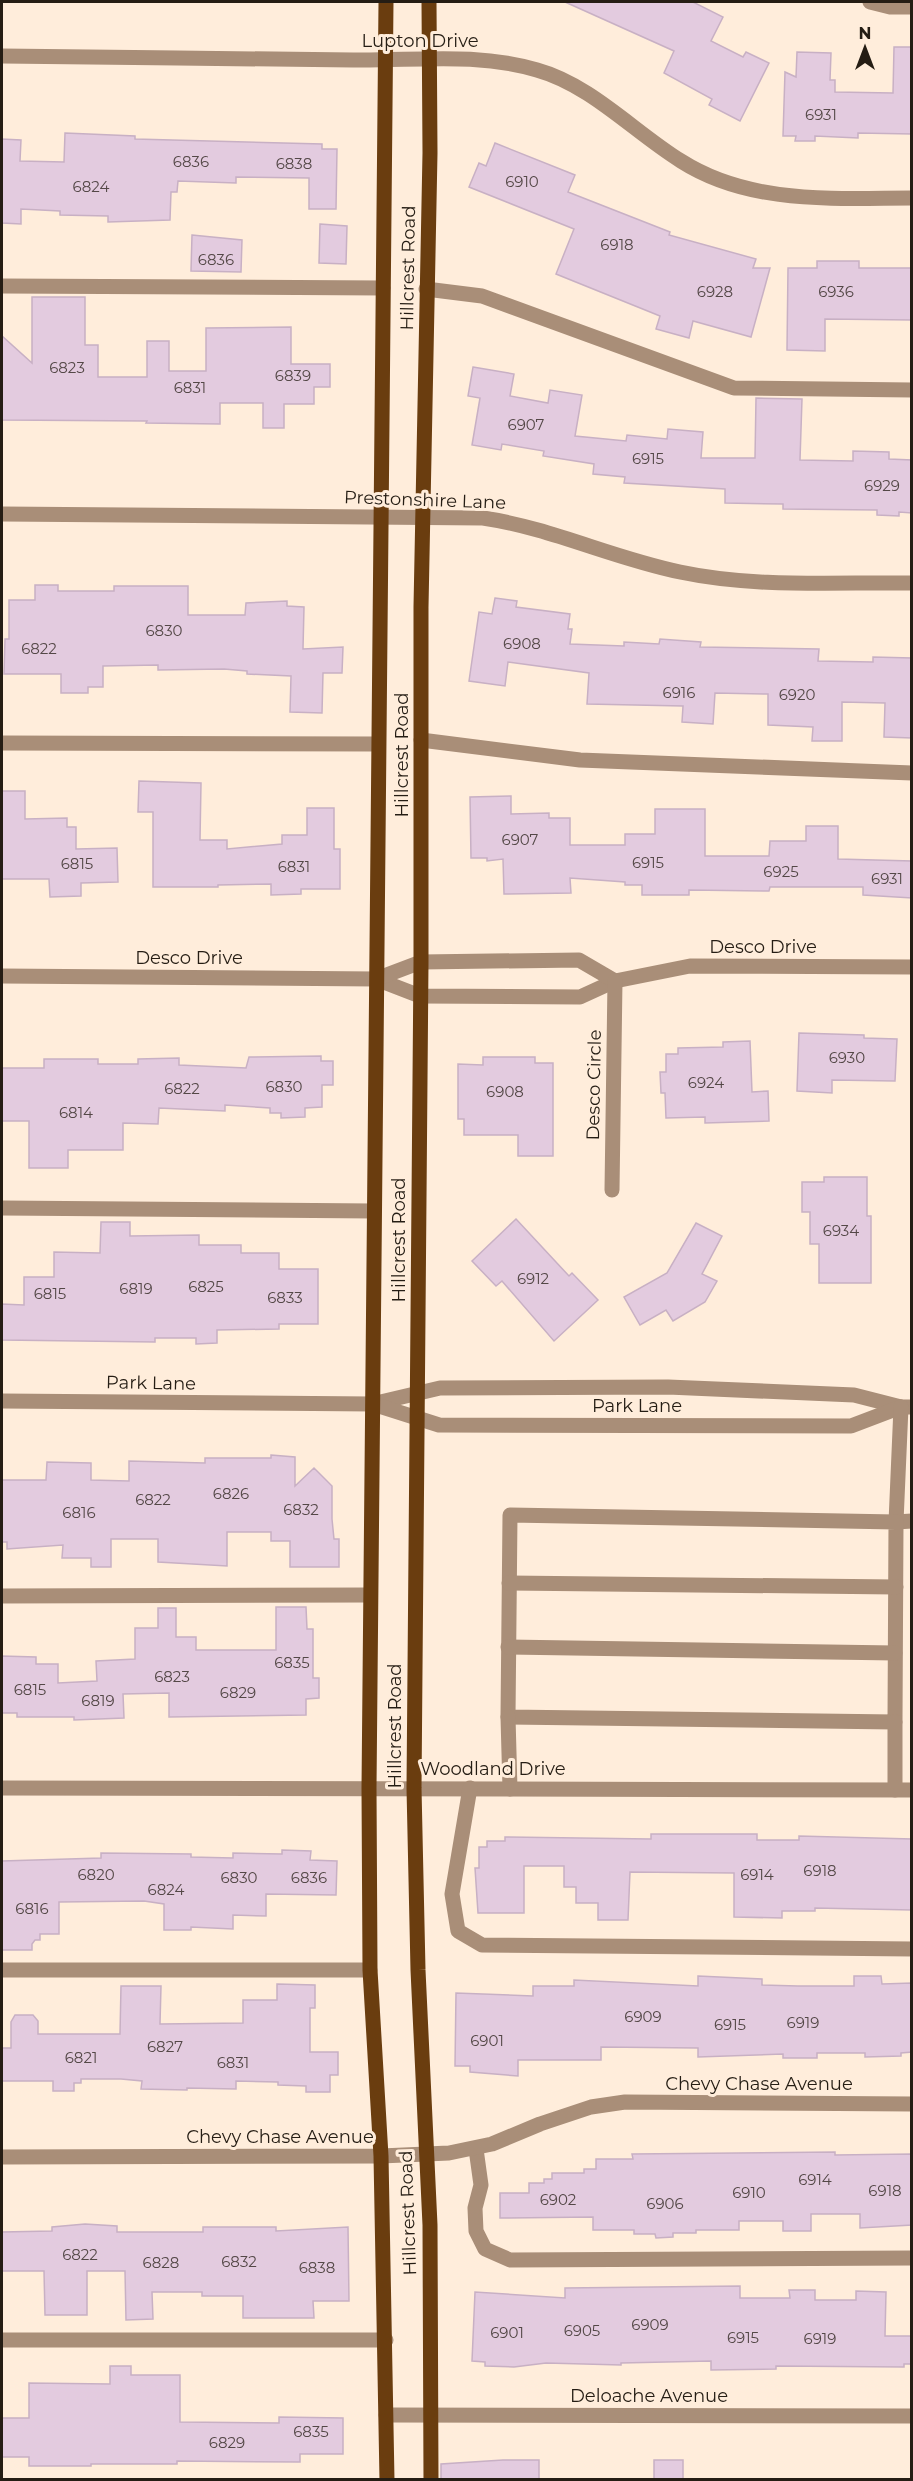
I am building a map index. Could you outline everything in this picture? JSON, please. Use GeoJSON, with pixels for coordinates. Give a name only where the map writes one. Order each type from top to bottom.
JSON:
{"type":"FeatureCollection","features":[{"type":"Feature","properties":{"kind":"main road","name":"Hillcrest Road"},"geometry":{"type":"LineString","coordinates":[[386,2],[377,744],[369,1788],[370,1970],[381,2156],[387,2480]]}},
{"type":"Feature","properties":{"kind":"main road","name":"Hillcrest Road"},"geometry":{"type":"LineString","coordinates":[[429,2],[430,153],[426,290],[421,740],[414,1788],[430,2224],[431,2480]]}},
{"type":"Feature","properties":{"kind":"street"},"geometry":{"type":"LineString","coordinates":[[870,2],[890,7],[912,7]]}},
{"type":"Feature","properties":{"kind":"street","name":"Lupton Drive"},"geometry":{"type":"LineString","coordinates":[[2,56],[385,60],[455,57],[538,70],[574,86],[682,162],[730,185],[793,197],[912,198]]}},
{"type":"Feature","properties":{"kind":"street"},"geometry":{"type":"LineString","coordinates":[[2,286],[383,288]]}},
{"type":"Feature","properties":{"kind":"street"},"geometry":{"type":"LineString","coordinates":[[426,290],[482,296],[734,388],[912,390]]}},
{"type":"Feature","properties":{"kind":"street","name":"Prestonshire Lane"},"geometry":{"type":"LineString","coordinates":[[2,514],[483,518],[516,523],[584,543],[625,559],[725,580],[912,583]]}},
{"type":"Feature","properties":{"kind":"street"},"geometry":{"type":"LineString","coordinates":[[421,740],[579,760],[912,773]]}},
{"type":"Feature","properties":{"kind":"street"},"geometry":{"type":"LineString","coordinates":[[2,743],[377,744]]}},
{"type":"Feature","properties":{"kind":"street","name":"Desco Drive"},"geometry":{"type":"LineString","coordinates":[[376,979],[421,962],[579,960],[615,981]]}},
{"type":"Feature","properties":{"kind":"street","name":"Desco Drive"},"geometry":{"type":"LineString","coordinates":[[2,976],[376,979],[420,996],[580,998],[615,981],[690,966],[912,967]]}},
{"type":"Feature","properties":{"kind":"street","name":"Desco Circle"},"geometry":{"type":"LineString","coordinates":[[612,1190],[615,981]]}},
{"type":"Feature","properties":{"kind":"street"},"geometry":{"type":"LineString","coordinates":[[2,1208],[373,1211]]}},
{"type":"Feature","properties":{"kind":"street","name":"Park Lane"},"geometry":{"type":"LineString","coordinates":[[2,1401],[372,1404],[452,1388],[668,1387],[854,1395],[906,1407]]}},
{"type":"Feature","properties":{"kind":"street","name":"Park Lane"},"geometry":{"type":"LineString","coordinates":[[372,1404],[439,1425],[851,1426],[906,1407]]}},
{"type":"Feature","properties":{"kind":"street"},"geometry":{"type":"LineString","coordinates":[[895,1790],[896,1587],[904,1521],[906,1407]]}},
{"type":"Feature","properties":{"kind":"street"},"geometry":{"type":"LineString","coordinates":[[510,1789],[508,1647],[510,1515],[904,1521]]}},
{"type":"Feature","properties":{"kind":"street"},"geometry":{"type":"LineString","coordinates":[[509,1583],[896,1587]]}},
{"type":"Feature","properties":{"kind":"street"},"geometry":{"type":"LineString","coordinates":[[2,1596],[370,1595]]}},
{"type":"Feature","properties":{"kind":"street"},"geometry":{"type":"LineString","coordinates":[[508,1647],[895,1653]]}},
{"type":"Feature","properties":{"kind":"street"},"geometry":{"type":"LineString","coordinates":[[508,1717],[895,1722]]}},
{"type":"Feature","properties":{"kind":"street","name":"Woodland Drive"},"geometry":{"type":"LineString","coordinates":[[2,1788],[912,1790]]}},
{"type":"Feature","properties":{"kind":"street"},"geometry":{"type":"LineString","coordinates":[[470,1788],[452,1894],[458,1932],[482,1945],[912,1949]]}},
{"type":"Feature","properties":{"kind":"street"},"geometry":{"type":"LineString","coordinates":[[2,1970],[370,1970]]}},
{"type":"Feature","properties":{"kind":"street","name":"Chevy Chase Avenue"},"geometry":{"type":"LineString","coordinates":[[2,2157],[426,2154],[476,2149],[591,2107],[625,2102],[912,2104]]}},
{"type":"Feature","properties":{"kind":"street"},"geometry":{"type":"LineString","coordinates":[[476,2149],[481,2185],[475,2208],[476,2231],[485,2249],[510,2260],[912,2258]]}},
{"type":"Feature","properties":{"kind":"street"},"geometry":{"type":"LineString","coordinates":[[2,2340],[386,2340]]}},
{"type":"Feature","properties":{"kind":"street","name":"Deloache Avenue"},"geometry":{"type":"LineString","coordinates":[[386,2415],[912,2416]]}},
{"type":"Feature","properties":{"kind":"building"},"geometry":{"type":"Polygon","coordinates":[[[565,2],[693,2],[723,17],[711,41],[743,57],[746,52],[769,63],[740,121],[709,105],[712,99],[664,73],[674,51],[565,2]]]}},
{"type":"Feature","properties":{"kind":"building"},"geometry":{"type":"Polygon","coordinates":[[[894,47],[912,47],[912,134],[858,133],[858,138],[815,136],[815,141],[795,141],[796,136],[783,136],[785,72],[796,77],[797,52],[831,53],[830,80],[835,80],[835,92],[893,93],[894,47]]]}},
{"type":"Feature","properties":{"kind":"building"},"geometry":{"type":"Polygon","coordinates":[[[65,133],[135,136],[135,139],[322,144],[322,149],[337,149],[336,209],[309,209],[309,178],[236,177],[236,183],[178,181],[177,192],[171,192],[170,220],[108,222],[108,216],[60,215],[60,211],[21,209],[21,224],[2,223],[2,139],[21,140],[20,161],[64,162],[65,133]]]}},
{"type":"Feature","properties":{"kind":"building"},"geometry":{"type":"Polygon","coordinates":[[[495,143],[575,175],[568,192],[670,232],[669,235],[756,259],[753,268],[770,268],[751,337],[693,321],[689,338],[656,329],[660,316],[556,274],[574,229],[469,187],[479,163],[486,166],[495,143]]]}},
{"type":"Feature","properties":{"kind":"building"},"geometry":{"type":"Polygon","coordinates":[[[320,224],[347,226],[346,264],[319,263],[320,224]]]}},
{"type":"Feature","properties":{"kind":"building"},"geometry":{"type":"Polygon","coordinates":[[[192,235],[242,240],[241,272],[191,271],[192,235]]]}},
{"type":"Feature","properties":{"kind":"building"},"geometry":{"type":"Polygon","coordinates":[[[817,261],[859,261],[859,268],[912,268],[912,320],[825,319],[825,351],[787,350],[788,268],[817,268],[817,261]]]}},
{"type":"Feature","properties":{"kind":"building"},"geometry":{"type":"Polygon","coordinates":[[[32,297],[85,297],[85,345],[98,345],[98,377],[147,377],[147,341],[169,341],[169,371],[206,371],[206,328],[291,327],[291,364],[330,364],[330,387],[314,387],[314,404],[284,404],[284,428],[263,428],[263,403],[220,403],[220,424],[2,420],[2,336],[32,363],[32,297]]]}},
{"type":"Feature","properties":{"kind":"building"},"geometry":{"type":"Polygon","coordinates":[[[473,367],[514,374],[510,396],[548,403],[550,390],[582,395],[575,436],[626,441],[627,435],[667,439],[668,429],[703,432],[701,458],[755,458],[756,398],[802,399],[800,460],[853,461],[853,451],[889,452],[889,459],[912,460],[912,513],[899,512],[899,516],[877,515],[877,510],[783,509],[783,504],[725,503],[725,489],[624,483],[625,477],[593,474],[594,464],[543,456],[544,451],[502,444],[501,450],[472,445],[480,398],[468,396],[473,367]]]}},
{"type":"Feature","properties":{"kind":"building"},"geometry":{"type":"Polygon","coordinates":[[[35,585],[58,585],[58,591],[114,591],[114,586],[188,586],[188,615],[245,615],[246,603],[287,601],[287,606],[304,607],[303,649],[343,647],[342,673],[323,673],[322,713],[290,712],[291,676],[247,674],[247,671],[224,669],[158,670],[158,665],[103,666],[103,687],[88,687],[88,693],[61,693],[61,674],[4,674],[5,639],[9,639],[9,600],[35,600],[35,585]]]}},
{"type":"Feature","properties":{"kind":"building"},"geometry":{"type":"Polygon","coordinates":[[[495,598],[517,601],[516,607],[570,614],[568,629],[572,629],[570,644],[624,646],[624,642],[659,644],[660,639],[701,642],[700,647],[819,649],[818,661],[873,662],[873,657],[912,658],[912,738],[884,737],[885,703],[842,702],[842,741],[812,741],[813,727],[768,725],[768,694],[715,693],[713,724],[682,722],[683,706],[587,704],[589,673],[508,662],[505,686],[469,681],[479,612],[492,614],[495,598]]]}},
{"type":"Feature","properties":{"kind":"building"},"geometry":{"type":"Polygon","coordinates":[[[139,781],[201,783],[200,840],[227,840],[227,849],[282,844],[282,835],[307,835],[307,808],[334,808],[334,849],[340,849],[340,889],[301,889],[301,894],[271,895],[271,884],[153,887],[153,812],[138,812],[139,781]]]}},
{"type":"Feature","properties":{"kind":"building"},"geometry":{"type":"Polygon","coordinates":[[[2,791],[25,791],[25,819],[67,818],[67,827],[76,827],[76,849],[117,848],[118,882],[81,883],[81,896],[50,897],[49,879],[2,879],[2,791]]]}},
{"type":"Feature","properties":{"kind":"building"},"geometry":{"type":"Polygon","coordinates":[[[511,796],[511,814],[549,813],[549,818],[570,818],[570,845],[625,845],[625,834],[655,834],[655,809],[705,809],[705,856],[769,856],[770,841],[806,841],[806,826],[838,826],[838,859],[912,861],[912,898],[863,895],[863,887],[770,887],[769,891],[689,890],[689,895],[642,895],[642,885],[570,878],[571,893],[504,894],[503,859],[487,861],[487,858],[471,858],[470,797],[511,796]]]}},
{"type":"Feature","properties":{"kind":"building"},"geometry":{"type":"Polygon","coordinates":[[[799,1033],[864,1035],[864,1038],[897,1039],[895,1081],[832,1080],[832,1093],[797,1091],[799,1033]]]}},
{"type":"Feature","properties":{"kind":"building"},"geometry":{"type":"Polygon","coordinates":[[[750,1041],[752,1092],[768,1091],[769,1121],[705,1123],[705,1117],[666,1118],[665,1093],[661,1093],[660,1072],[666,1072],[666,1054],[678,1054],[678,1048],[723,1047],[723,1042],[750,1041]]]}},
{"type":"Feature","properties":{"kind":"building"},"geometry":{"type":"Polygon","coordinates":[[[321,1056],[321,1061],[333,1061],[333,1085],[322,1085],[322,1107],[305,1108],[305,1117],[281,1118],[281,1113],[270,1113],[270,1108],[225,1105],[225,1111],[159,1108],[158,1124],[123,1123],[123,1150],[68,1150],[68,1168],[29,1168],[29,1121],[2,1121],[2,1068],[44,1068],[44,1059],[98,1059],[98,1064],[138,1064],[138,1059],[179,1058],[179,1065],[246,1068],[249,1057],[321,1056]]]}},
{"type":"Feature","properties":{"kind":"building"},"geometry":{"type":"Polygon","coordinates":[[[483,1057],[535,1057],[535,1063],[553,1063],[553,1156],[518,1156],[518,1135],[464,1135],[464,1119],[458,1119],[458,1064],[483,1065],[483,1057]]]}},
{"type":"Feature","properties":{"kind":"building"},"geometry":{"type":"Polygon","coordinates":[[[824,1177],[867,1177],[867,1216],[871,1216],[871,1283],[819,1283],[819,1244],[810,1244],[810,1212],[802,1212],[802,1182],[824,1182],[824,1177]]]}},
{"type":"Feature","properties":{"kind":"building"},"geometry":{"type":"Polygon","coordinates":[[[516,1219],[569,1276],[572,1273],[598,1300],[554,1341],[502,1281],[496,1286],[472,1261],[516,1219]]]}},
{"type":"Feature","properties":{"kind":"building"},"geometry":{"type":"Polygon","coordinates":[[[101,1222],[130,1222],[130,1236],[199,1235],[199,1245],[241,1245],[241,1253],[279,1253],[279,1269],[318,1269],[318,1324],[279,1324],[279,1329],[217,1330],[217,1343],[196,1344],[196,1338],[155,1338],[155,1342],[2,1340],[2,1304],[24,1305],[24,1277],[54,1277],[54,1252],[100,1253],[101,1222]]]}},
{"type":"Feature","properties":{"kind":"building"},"geometry":{"type":"Polygon","coordinates":[[[696,1223],[722,1236],[702,1274],[717,1281],[705,1302],[673,1321],[666,1310],[640,1325],[624,1297],[667,1273],[696,1223]]]}},
{"type":"Feature","properties":{"kind":"building"},"geometry":{"type":"Polygon","coordinates":[[[271,1455],[295,1457],[295,1486],[314,1468],[332,1486],[332,1519],[334,1539],[339,1539],[339,1567],[290,1567],[290,1541],[271,1541],[271,1532],[227,1532],[227,1566],[158,1562],[158,1539],[111,1539],[111,1567],[91,1567],[91,1558],[62,1558],[63,1545],[7,1549],[7,1542],[2,1542],[2,1480],[46,1480],[47,1462],[91,1463],[91,1480],[129,1481],[129,1461],[205,1463],[205,1458],[271,1458],[271,1455]]]}},
{"type":"Feature","properties":{"kind":"building"},"geometry":{"type":"Polygon","coordinates":[[[276,1607],[306,1607],[307,1629],[313,1629],[313,1678],[319,1678],[319,1698],[306,1699],[306,1715],[169,1717],[169,1693],[123,1694],[124,1718],[74,1720],[74,1717],[17,1717],[17,1713],[2,1713],[2,1656],[36,1657],[36,1664],[58,1664],[58,1683],[97,1681],[96,1661],[135,1659],[135,1628],[158,1628],[158,1608],[176,1608],[176,1637],[196,1637],[196,1650],[276,1650],[276,1607]]]}},
{"type":"Feature","properties":{"kind":"building"},"geometry":{"type":"Polygon","coordinates":[[[651,1834],[757,1834],[757,1840],[799,1840],[799,1836],[912,1839],[912,1910],[815,1908],[815,1911],[782,1911],[782,1918],[734,1917],[734,1873],[630,1872],[628,1920],[598,1920],[598,1903],[576,1903],[576,1887],[564,1887],[564,1866],[524,1866],[524,1913],[478,1913],[475,1868],[479,1868],[479,1847],[487,1847],[487,1841],[505,1841],[505,1837],[651,1839],[651,1834]]]}},
{"type":"Feature","properties":{"kind":"building"},"geometry":{"type":"Polygon","coordinates":[[[282,1850],[311,1851],[310,1860],[337,1861],[336,1895],[266,1894],[266,1916],[233,1915],[233,1929],[191,1927],[191,1930],[164,1930],[164,1904],[144,1901],[59,1902],[59,1934],[40,1934],[40,1940],[35,1940],[32,1944],[32,1950],[2,1950],[2,1861],[101,1858],[101,1853],[191,1854],[191,1857],[233,1858],[233,1853],[282,1854],[282,1850]]]}},
{"type":"Feature","properties":{"kind":"building"},"geometry":{"type":"Polygon","coordinates":[[[698,1976],[762,1979],[762,1985],[854,1986],[854,1976],[881,1976],[882,1984],[912,1983],[912,2052],[901,2053],[901,2056],[865,2057],[865,2053],[817,2053],[817,2058],[783,2058],[783,2054],[698,2057],[698,2048],[601,2047],[601,2060],[518,2060],[518,2076],[470,2072],[470,2066],[455,2066],[456,1993],[533,1996],[533,1986],[574,1986],[574,1980],[698,1986],[698,1976]]]}},
{"type":"Feature","properties":{"kind":"building"},"geometry":{"type":"Polygon","coordinates":[[[277,1984],[315,1985],[315,2008],[310,2008],[310,2052],[338,2052],[338,2075],[330,2075],[330,2092],[306,2092],[306,2086],[278,2085],[278,2082],[236,2081],[236,2089],[141,2089],[142,2081],[121,2079],[81,2079],[81,2083],[74,2083],[74,2091],[53,2091],[53,2081],[2,2081],[2,2048],[11,2048],[11,2022],[15,2015],[33,2015],[38,2021],[38,2034],[120,2034],[121,1986],[161,1986],[160,2024],[243,2023],[243,2000],[277,2000],[277,1984]]]}},
{"type":"Feature","properties":{"kind":"building"},"geometry":{"type":"Polygon","coordinates":[[[835,2152],[835,2155],[912,2154],[912,2225],[860,2228],[860,2214],[811,2214],[811,2231],[783,2231],[783,2221],[739,2221],[739,2230],[696,2230],[696,2233],[673,2233],[673,2237],[656,2238],[655,2234],[634,2234],[634,2230],[593,2230],[593,2217],[500,2218],[500,2193],[529,2193],[529,2183],[544,2183],[544,2179],[552,2179],[552,2173],[584,2173],[584,2169],[596,2169],[596,2159],[633,2159],[632,2154],[835,2152]]]}},
{"type":"Feature","properties":{"kind":"building"},"geometry":{"type":"Polygon","coordinates":[[[85,2224],[117,2226],[117,2232],[203,2232],[203,2227],[276,2227],[276,2231],[348,2227],[349,2301],[313,2301],[314,2318],[243,2318],[243,2296],[202,2296],[202,2292],[152,2292],[153,2319],[126,2320],[125,2271],[87,2271],[87,2315],[45,2315],[44,2271],[2,2271],[2,2232],[52,2231],[52,2227],[85,2224]]]}},
{"type":"Feature","properties":{"kind":"building"},"geometry":{"type":"Polygon","coordinates":[[[740,2286],[740,2298],[790,2298],[789,2290],[815,2290],[815,2300],[856,2300],[856,2291],[886,2292],[885,2336],[912,2336],[912,2364],[904,2364],[904,2367],[776,2366],[776,2369],[711,2370],[711,2361],[621,2363],[621,2365],[546,2363],[514,2367],[485,2366],[485,2362],[472,2361],[475,2292],[565,2298],[565,2288],[740,2286]]]}},
{"type":"Feature","properties":{"kind":"building"},"geometry":{"type":"Polygon","coordinates":[[[110,2366],[131,2366],[131,2375],[180,2375],[180,2422],[279,2423],[279,2417],[343,2418],[343,2454],[300,2454],[300,2462],[177,2461],[177,2464],[91,2464],[91,2466],[29,2466],[29,2457],[2,2457],[2,2418],[29,2418],[29,2383],[110,2384],[110,2366]]]}},
{"type":"Feature","properties":{"kind":"building"},"geometry":{"type":"Polygon","coordinates":[[[539,2460],[539,2480],[441,2480],[441,2464],[539,2460]]]}},
{"type":"Feature","properties":{"kind":"building"},"geometry":{"type":"Polygon","coordinates":[[[654,2460],[683,2460],[683,2480],[654,2480],[654,2460]]]}}]}
